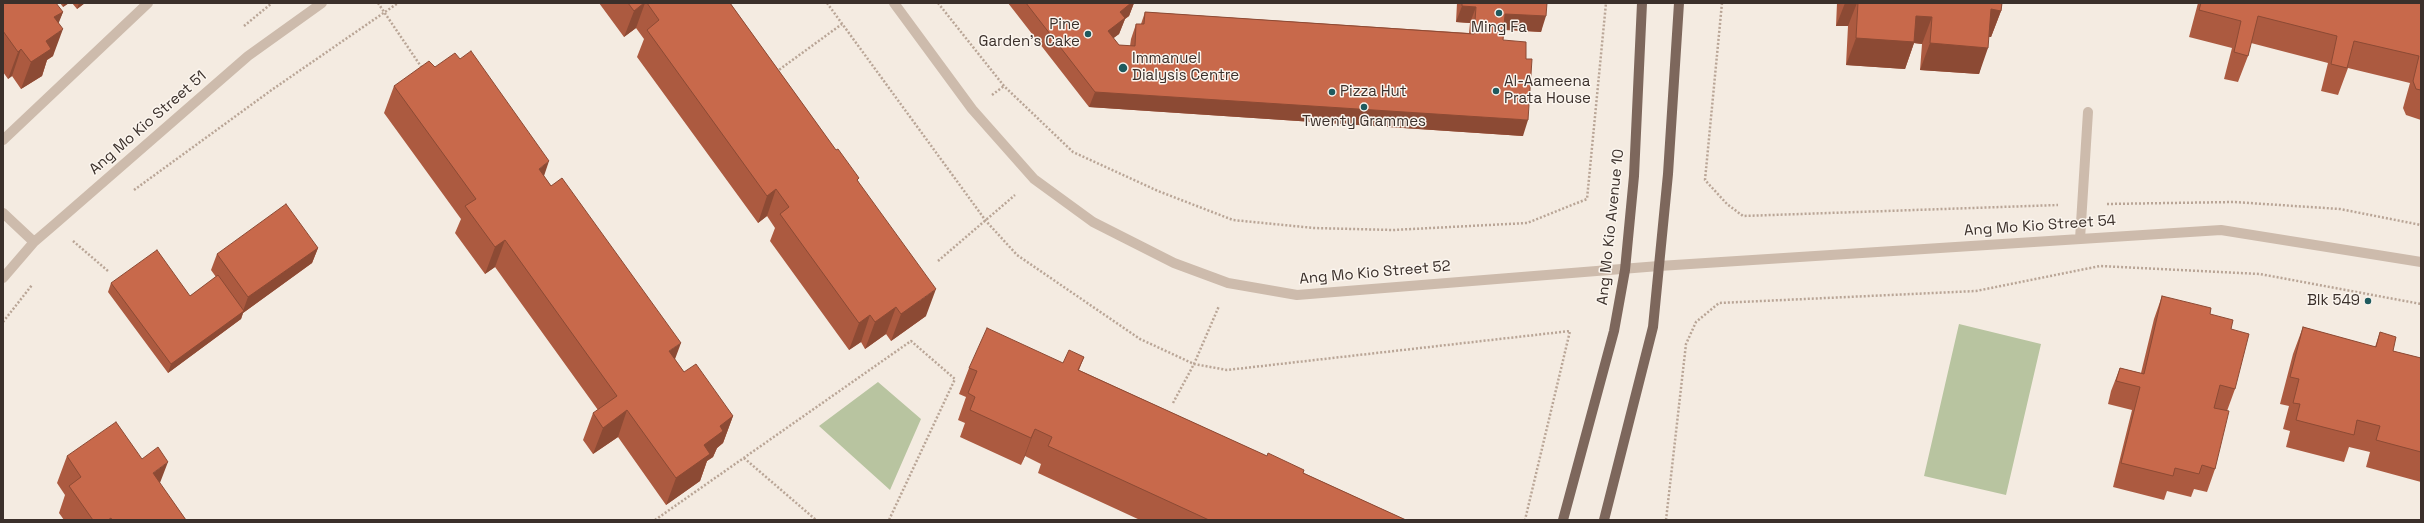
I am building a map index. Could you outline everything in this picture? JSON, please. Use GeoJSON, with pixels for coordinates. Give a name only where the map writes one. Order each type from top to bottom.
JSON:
{"type":"FeatureCollection","features":[{"type":"Feature","properties":{"kind":"main road","name":"Ang Mo Kio Avenue 10"},"geometry":{"type":"LineString","coordinates":[[1563,520],[1614,331],[1625,270],[1634,176],[1642,3]]}},
{"type":"Feature","properties":{"kind":"main road"},"geometry":{"type":"LineString","coordinates":[[1604,520],[1653,327],[1668,174],[1679,3]]}},
{"type":"Feature","properties":{"kind":"street"},"geometry":{"type":"LineString","coordinates":[[3,140],[148,3]]}},
{"type":"Feature","properties":{"kind":"street","name":"Ang Mo Kio Street 51"},"geometry":{"type":"LineString","coordinates":[[3,278],[34,242],[248,56],[322,3]]}},
{"type":"Feature","properties":{"kind":"street","name":"Ang Mo Kio Street 52"},"geometry":{"type":"LineString","coordinates":[[894,3],[972,109],[1034,179],[1093,222],[1120,237],[1174,263],[1228,283],[1297,295],[1625,270],[1659,266]]}},
{"type":"Feature","properties":{"kind":"street"},"geometry":{"type":"LineString","coordinates":[[2080,239],[2088,112]]}},
{"type":"Feature","properties":{"kind":"street"},"geometry":{"type":"LineString","coordinates":[[3,213],[34,242]]}},
{"type":"Feature","properties":{"kind":"street","name":"Ang Mo Kio Street 54"},"geometry":{"type":"LineString","coordinates":[[1659,266],[2221,230],[2421,262]]}},
{"type":"Feature","properties":{"kind":"path"},"geometry":{"type":"LineString","coordinates":[[378,3],[425,72]]}},
{"type":"Feature","properties":{"kind":"path"},"geometry":{"type":"LineString","coordinates":[[133,191],[273,89],[398,3]]}},
{"type":"Feature","properties":{"kind":"path"},"geometry":{"type":"LineString","coordinates":[[938,3],[1004,86],[1073,152],[1158,191],[1233,220],[1314,228],[1393,230],[1527,224],[1587,199],[1606,3]]}},
{"type":"Feature","properties":{"kind":"path"},"geometry":{"type":"LineString","coordinates":[[1705,180],[1722,3]]}},
{"type":"Feature","properties":{"kind":"path"},"geometry":{"type":"LineString","coordinates":[[772,75],[842,24]]}},
{"type":"Feature","properties":{"kind":"path"},"geometry":{"type":"LineString","coordinates":[[938,262],[1034,179]]}},
{"type":"Feature","properties":{"kind":"path"},"geometry":{"type":"LineString","coordinates":[[79,246],[108,271]]}},
{"type":"Feature","properties":{"kind":"path"},"geometry":{"type":"LineString","coordinates":[[1666,520],[1686,344],[1696,322],[1719,303],[1976,291],[2100,266],[2260,274],[2421,304]]}},
{"type":"Feature","properties":{"kind":"path"},"geometry":{"type":"LineString","coordinates":[[3,322],[36,280]]}},
{"type":"Feature","properties":{"kind":"path"},"geometry":{"type":"LineString","coordinates":[[1173,403],[1194,364],[1228,283]]}},
{"type":"Feature","properties":{"kind":"path"},"geometry":{"type":"LineString","coordinates":[[1525,520],[1570,331]]}},
{"type":"Feature","properties":{"kind":"path"},"geometry":{"type":"LineString","coordinates":[[655,520],[911,341],[955,379],[889,520]]}},
{"type":"Feature","properties":{"kind":"path"},"geometry":{"type":"LineString","coordinates":[[744,458],[816,520]]}},
{"type":"Feature","properties":{"kind":"green space"},"geometry":{"type":"Polygon","coordinates":[[[1959,324],[2041,344],[2006,495],[1924,476],[1959,324]]]}},
{"type":"Feature","properties":{"kind":"green space"},"geometry":{"type":"Polygon","coordinates":[[[878,382],[921,419],[890,490],[819,426],[878,382]]]}},
{"type":"Feature","properties":{"kind":"building"},"geometry":{"type":"Polygon","coordinates":[[[3,3],[56,3],[63,12],[54,17],[63,29],[46,41],[51,49],[31,62],[21,49],[18,52],[3,31],[3,3]]]}},
{"type":"Feature","properties":{"kind":"building"},"geometry":{"type":"Polygon","coordinates":[[[628,3],[644,3],[634,11],[628,3]]]}},
{"type":"Feature","properties":{"kind":"building"},"geometry":{"type":"Polygon","coordinates":[[[647,3],[730,3],[836,150],[838,149],[859,178],[857,180],[936,289],[901,314],[896,307],[875,322],[870,315],[859,323],[780,214],[789,207],[776,189],[767,196],[647,30],[659,20],[647,3]]]}},
{"type":"Feature","properties":{"kind":"building"},"geometry":{"type":"Polygon","coordinates":[[[1026,3],[1131,3],[1120,12],[1125,18],[1108,31],[1119,45],[1135,46],[1136,24],[1144,24],[1145,12],[1474,34],[1476,7],[1462,6],[1462,3],[1547,3],[1546,16],[1505,14],[1503,40],[1526,42],[1526,59],[1532,59],[1528,120],[1095,92],[1026,3]]]}},
{"type":"Feature","properties":{"kind":"building"},"geometry":{"type":"Polygon","coordinates":[[[1858,3],[2002,3],[2001,11],[1991,9],[1988,48],[1930,43],[1932,17],[1916,16],[1914,42],[1856,38],[1858,3]]]}},
{"type":"Feature","properties":{"kind":"building"},"geometry":{"type":"Polygon","coordinates":[[[2201,3],[2421,3],[2421,90],[2416,89],[2413,81],[2419,56],[2354,41],[2347,68],[2331,64],[2337,36],[2258,16],[2248,56],[2234,52],[2241,21],[2199,10],[2201,3]]]}},
{"type":"Feature","properties":{"kind":"building"},"geometry":{"type":"Polygon","coordinates":[[[471,51],[549,161],[539,169],[551,186],[562,178],[681,343],[669,351],[684,372],[696,364],[733,416],[720,426],[723,431],[704,445],[710,454],[676,478],[627,410],[603,428],[593,413],[617,396],[505,240],[495,247],[465,206],[476,199],[394,86],[429,61],[435,67],[455,53],[460,59],[471,51]]]}},
{"type":"Feature","properties":{"kind":"building"},"geometry":{"type":"Polygon","coordinates":[[[286,204],[318,248],[248,297],[217,254],[286,204]]]}},
{"type":"Feature","properties":{"kind":"building"},"geometry":{"type":"Polygon","coordinates":[[[157,250],[190,296],[218,275],[244,311],[171,364],[111,283],[157,250]]]}},
{"type":"Feature","properties":{"kind":"building"},"geometry":{"type":"Polygon","coordinates":[[[2162,296],[2211,308],[2210,314],[2233,320],[2231,329],[2249,334],[2235,389],[2220,385],[2214,408],[2229,411],[2215,469],[2202,465],[2199,474],[2175,468],[2173,476],[2121,463],[2140,387],[2116,381],[2120,368],[2144,374],[2162,296]]]}},
{"type":"Feature","properties":{"kind":"building"},"geometry":{"type":"Polygon","coordinates":[[[2303,327],[2376,347],[2380,332],[2396,337],[2393,351],[2421,358],[2421,452],[2376,440],[2380,426],[2357,420],[2354,435],[2296,420],[2300,404],[2293,403],[2299,379],[2290,377],[2303,327]]]}},
{"type":"Feature","properties":{"kind":"building"},"geometry":{"type":"Polygon","coordinates":[[[987,328],[1063,363],[1069,350],[1084,357],[1078,370],[1267,456],[1268,453],[1304,470],[1303,473],[1406,520],[1209,520],[1048,446],[1052,437],[1035,429],[1031,438],[970,410],[975,397],[968,393],[977,371],[969,368],[987,328]]]}},
{"type":"Feature","properties":{"kind":"building"},"geometry":{"type":"Polygon","coordinates":[[[116,422],[142,459],[158,447],[168,462],[153,473],[186,520],[112,520],[111,518],[108,520],[93,520],[69,486],[81,477],[67,456],[116,422]]]}},
{"type":"Feature","properties":{"kind":"place","name":"Ming Fa"},"geometry":{"type":"Point","coordinates":[1499,13]}},
{"type":"Feature","properties":{"kind":"place","name":"Pine Garden’s Cake"},"geometry":{"type":"Point","coordinates":[1088,34]}},
{"type":"Feature","properties":{"kind":"place","name":"Immanuel Dialysis Centre"},"geometry":{"type":"Point","coordinates":[1123,68]}},
{"type":"Feature","properties":{"kind":"place","name":"Al-Aameena Prata House"},"geometry":{"type":"Point","coordinates":[1496,91]}},
{"type":"Feature","properties":{"kind":"place","name":"Pizza Hut"},"geometry":{"type":"Point","coordinates":[1332,92]}},
{"type":"Feature","properties":{"kind":"place","name":"Twenty Grammes"},"geometry":{"type":"Point","coordinates":[1364,107]}},
{"type":"Feature","properties":{"kind":"place","name":"Blk 549"},"geometry":{"type":"Point","coordinates":[2368,301]}}]}
